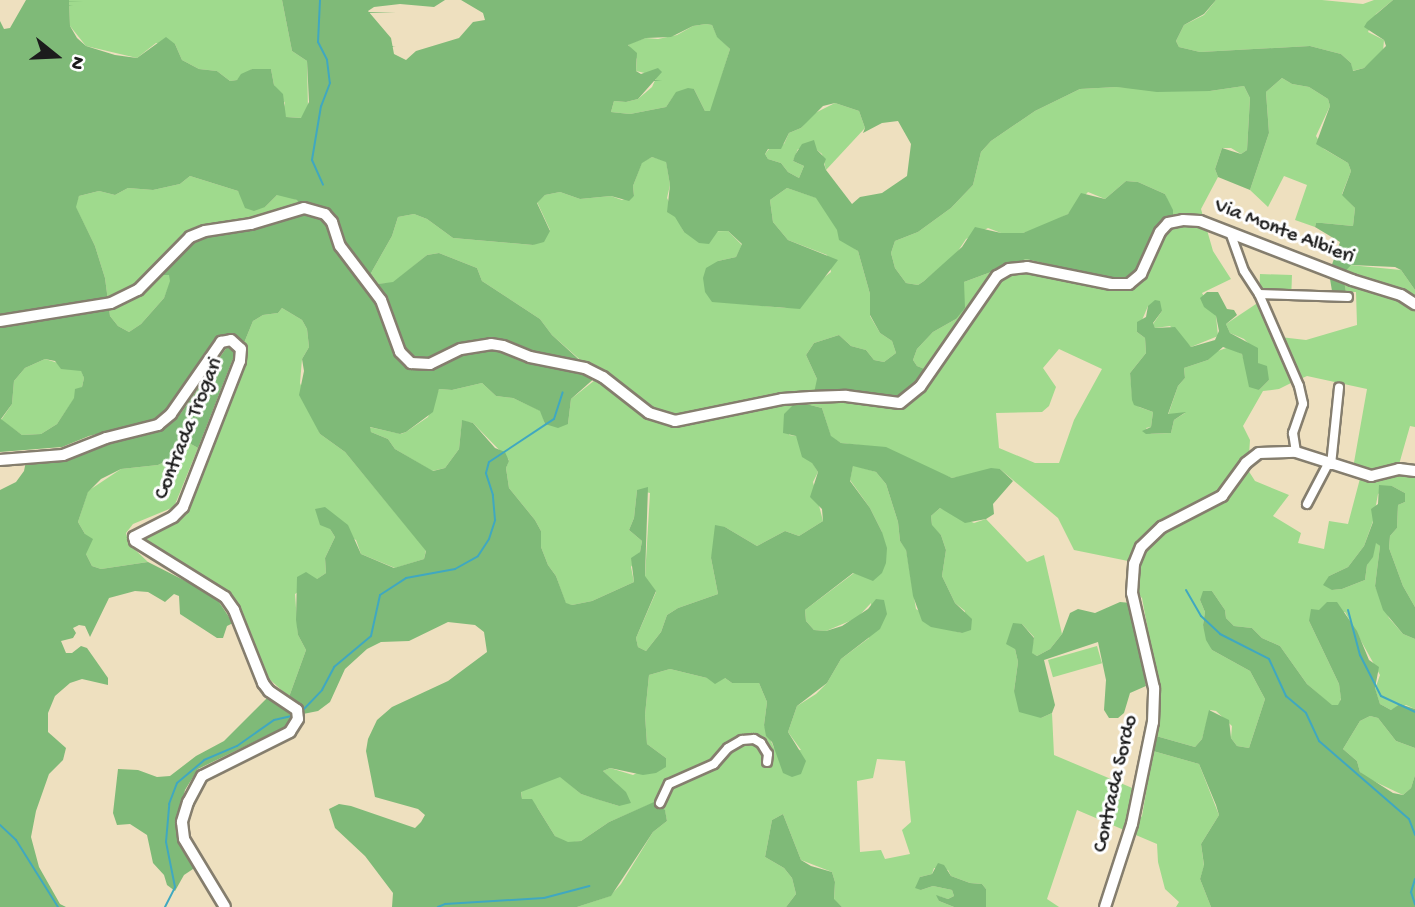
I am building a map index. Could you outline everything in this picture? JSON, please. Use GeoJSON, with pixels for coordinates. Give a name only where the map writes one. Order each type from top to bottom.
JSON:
{"type":"FeatureCollection","features":[{"type":"Feature","properties":{"kind":"street","name":"Via Monte Albieri"},"geometry":{"type":"LineString","coordinates":[[0,321],[111,303],[138,290],[190,237],[205,231],[251,224],[304,208],[325,214],[332,222],[340,246],[381,300],[400,352],[411,363],[430,363],[461,349],[491,344],[503,346],[530,357],[585,368],[603,377],[649,413],[675,421],[782,399],[846,396],[885,404],[900,403],[920,387],[997,276],[1009,269],[1027,267],[1111,284],[1129,284],[1142,274],[1160,232],[1168,223],[1200,221],[1352,280],[1401,295],[1415,304]]}},
{"type":"Feature","properties":{"kind":"street"},"geometry":{"type":"LineString","coordinates":[[1230,232],[1244,271],[1259,294],[1301,396],[1303,404],[1293,433],[1296,452],[1364,474],[1377,476],[1399,469],[1415,471]]}},
{"type":"Feature","properties":{"kind":"street"},"geometry":{"type":"LineString","coordinates":[[1259,294],[1348,297]]}},
{"type":"Feature","properties":{"kind":"street","name":"Contrada Trogari"},"geometry":{"type":"LineString","coordinates":[[0,460],[63,455],[106,438],[158,425],[171,414],[221,342],[231,340],[241,349],[240,361],[183,507],[173,517],[134,537],[135,541],[225,597],[234,610],[263,683],[297,710],[298,719],[294,728],[202,776],[194,786],[182,822],[184,839],[225,907]]}},
{"type":"Feature","properties":{"kind":"street"},"geometry":{"type":"LineString","coordinates":[[1307,504],[1329,464],[1339,387]]}},
{"type":"Feature","properties":{"kind":"street","name":"Contrada Sordo"},"geometry":{"type":"LineString","coordinates":[[1105,907],[1132,824],[1153,722],[1154,688],[1132,593],[1138,553],[1153,533],[1222,496],[1253,455],[1275,451],[1296,452]]}},
{"type":"Feature","properties":{"kind":"street"},"geometry":{"type":"LineString","coordinates":[[660,803],[669,784],[714,764],[728,748],[742,740],[754,739],[761,743],[768,754],[767,762]]}},
{"type":"Feature","properties":{"kind":"green space"},"geometry":{"type":"Polygon","coordinates":[[[26,0],[69,0],[70,26],[86,46],[115,55],[137,58],[166,37],[175,44],[182,60],[199,69],[217,71],[230,81],[237,80],[241,74],[252,69],[271,69],[274,85],[283,94],[286,117],[301,118],[309,102],[307,61],[292,51],[282,0],[445,0],[434,7],[400,4],[374,7],[368,11],[391,38],[394,54],[406,60],[416,51],[459,38],[473,22],[485,20],[483,13],[461,0],[1216,0],[1204,14],[1184,25],[1176,41],[1179,47],[1200,52],[1310,46],[1341,54],[1351,63],[1353,71],[1364,68],[1386,46],[1384,40],[1364,27],[1367,22],[1393,0],[1415,0],[1415,290],[1401,270],[1395,267],[1351,265],[1343,274],[1346,292],[1332,291],[1329,273],[1340,242],[1315,227],[1316,223],[1353,226],[1355,208],[1342,195],[1351,171],[1348,163],[1316,144],[1330,106],[1328,99],[1309,87],[1292,84],[1282,78],[1266,92],[1269,133],[1250,190],[1218,177],[1215,169],[1222,148],[1241,154],[1247,150],[1250,98],[1244,86],[1210,91],[1157,92],[1117,87],[1080,89],[1035,111],[991,141],[981,152],[973,185],[951,208],[918,232],[895,241],[891,253],[895,268],[906,283],[918,285],[924,281],[962,247],[975,227],[1001,233],[1023,233],[1068,214],[1081,193],[1105,199],[1126,181],[1138,182],[1165,194],[1173,210],[1173,222],[1165,228],[1140,272],[1126,277],[1109,278],[1026,259],[964,282],[965,308],[956,319],[933,332],[917,349],[913,360],[917,366],[927,370],[920,383],[898,401],[863,392],[814,393],[817,379],[806,355],[814,343],[839,335],[851,346],[866,350],[874,360],[884,362],[896,353],[892,341],[880,333],[870,315],[870,294],[858,251],[839,240],[837,230],[816,198],[787,188],[770,200],[773,222],[788,240],[838,260],[800,309],[712,302],[705,292],[703,278],[706,268],[718,261],[736,257],[742,244],[728,231],[718,231],[709,244],[699,243],[684,232],[675,217],[667,212],[670,185],[666,162],[652,157],[642,163],[633,186],[634,196],[629,201],[611,196],[580,199],[560,192],[545,195],[537,203],[550,231],[544,242],[533,245],[453,238],[427,219],[414,214],[398,217],[392,236],[371,273],[378,284],[393,282],[427,255],[439,253],[477,268],[482,281],[540,319],[552,335],[597,376],[571,399],[568,424],[558,428],[545,424],[540,411],[513,398],[496,396],[482,383],[452,390],[439,389],[433,412],[406,432],[400,434],[370,427],[371,432],[388,439],[395,449],[433,471],[445,468],[459,449],[462,420],[473,423],[495,448],[505,452],[509,461],[506,468],[509,488],[541,531],[541,547],[548,565],[556,576],[566,603],[572,605],[592,601],[634,582],[631,558],[640,552],[642,541],[629,530],[634,518],[637,490],[648,487],[645,576],[656,591],[636,638],[638,647],[646,651],[661,632],[667,615],[678,608],[718,594],[711,558],[715,525],[725,527],[757,546],[785,531],[799,536],[823,521],[822,509],[810,497],[818,472],[812,463],[802,457],[796,436],[783,433],[784,414],[793,405],[802,403],[822,408],[831,436],[841,443],[886,447],[952,478],[991,468],[1000,469],[1013,481],[993,504],[994,514],[986,519],[965,523],[940,508],[931,516],[932,525],[941,535],[946,550],[942,576],[955,603],[972,619],[971,630],[962,633],[931,627],[922,621],[913,596],[906,550],[900,541],[898,522],[886,484],[876,472],[853,466],[850,481],[870,508],[882,532],[887,548],[886,563],[882,573],[873,581],[853,573],[805,610],[806,621],[814,630],[826,631],[842,626],[868,609],[876,599],[884,600],[887,614],[880,629],[841,659],[827,683],[797,706],[788,732],[806,761],[801,774],[792,777],[783,773],[772,742],[766,736],[764,725],[767,702],[759,683],[732,683],[725,678],[715,684],[707,678],[670,669],[649,675],[645,715],[647,744],[666,758],[666,767],[656,773],[643,775],[610,768],[603,771],[626,792],[631,803],[619,806],[581,794],[560,777],[521,792],[522,799],[532,799],[555,836],[568,842],[581,841],[609,822],[654,802],[665,810],[667,821],[653,832],[611,896],[577,907],[392,907],[393,893],[365,856],[335,828],[329,809],[339,804],[351,806],[415,828],[421,822],[425,815],[418,809],[375,797],[366,751],[368,739],[377,720],[392,707],[448,681],[487,652],[484,632],[475,625],[448,622],[409,641],[381,642],[367,649],[345,669],[330,702],[318,711],[303,714],[302,709],[289,697],[306,650],[298,635],[296,620],[297,577],[306,572],[317,579],[326,573],[325,558],[335,537],[330,529],[320,525],[315,509],[325,507],[348,525],[361,554],[394,568],[424,559],[426,551],[345,452],[320,434],[299,395],[304,371],[302,359],[309,347],[307,329],[302,320],[282,308],[278,313],[263,315],[253,321],[244,343],[232,336],[220,338],[172,405],[157,419],[89,436],[62,447],[0,452],[0,21],[4,29],[10,28],[26,0]],[[712,25],[693,26],[671,37],[646,38],[628,45],[637,53],[636,71],[641,74],[658,68],[662,72],[638,99],[614,101],[611,112],[630,114],[666,107],[676,92],[688,88],[694,89],[705,111],[710,111],[730,49],[717,37],[712,25]],[[835,103],[823,106],[801,128],[789,133],[781,149],[768,149],[765,154],[768,159],[781,163],[788,172],[799,178],[804,166],[793,161],[795,155],[802,144],[814,140],[817,150],[826,159],[826,170],[852,204],[860,197],[882,193],[907,176],[911,144],[898,121],[882,123],[863,133],[865,128],[859,111],[835,103]],[[190,176],[180,184],[153,190],[128,188],[115,195],[99,191],[79,196],[76,207],[95,246],[105,278],[110,316],[118,326],[129,332],[141,324],[164,298],[170,281],[169,275],[162,275],[192,239],[260,226],[301,212],[297,200],[277,195],[265,207],[254,211],[245,208],[238,191],[190,176]],[[45,359],[25,368],[14,381],[12,404],[1,419],[22,435],[41,434],[57,424],[74,398],[75,389],[82,387],[84,378],[81,371],[61,369],[55,361],[45,359]]]}},
{"type":"Feature","properties":{"kind":"green space"},"geometry":{"type":"Polygon","coordinates":[[[69,0],[282,0],[292,51],[307,61],[308,109],[302,118],[286,117],[283,111],[285,103],[274,85],[271,69],[252,69],[237,80],[230,81],[217,71],[199,69],[182,60],[175,44],[156,43],[137,58],[86,46],[70,26],[69,0]]]}},
{"type":"Feature","properties":{"kind":"green space"},"geometry":{"type":"Polygon","coordinates":[[[1216,0],[1322,0],[1363,4],[1374,0],[1393,0],[1376,14],[1368,32],[1384,40],[1383,52],[1364,68],[1352,71],[1351,63],[1341,54],[1310,46],[1200,52],[1179,47],[1176,41],[1184,25],[1204,15],[1216,0]]]}},
{"type":"Feature","properties":{"kind":"green space"},"geometry":{"type":"Polygon","coordinates":[[[712,25],[717,36],[730,49],[711,111],[705,111],[694,89],[673,97],[666,107],[630,114],[611,112],[614,101],[638,99],[652,87],[657,76],[636,71],[637,59],[628,44],[646,38],[658,39],[677,35],[693,26],[712,25]]]}},
{"type":"Feature","properties":{"kind":"green space"},"geometry":{"type":"Polygon","coordinates":[[[1282,78],[1292,84],[1309,87],[1328,99],[1330,106],[1316,136],[1324,149],[1348,163],[1351,171],[1342,194],[1355,208],[1353,226],[1316,223],[1315,227],[1295,220],[1307,185],[1284,176],[1268,207],[1250,190],[1269,133],[1266,92],[1282,78]]]}},
{"type":"Feature","properties":{"kind":"green space"},"geometry":{"type":"Polygon","coordinates":[[[1244,86],[1250,98],[1247,150],[1241,154],[1231,148],[1222,148],[1215,169],[1218,177],[1201,209],[1213,251],[1231,279],[1202,293],[1216,316],[1218,336],[1191,347],[1170,326],[1155,328],[1153,324],[1162,311],[1148,306],[1137,332],[1145,338],[1146,353],[1130,373],[1132,395],[1139,407],[1153,412],[1151,427],[1146,428],[1151,434],[1171,433],[1174,420],[1185,413],[1168,415],[1178,386],[1185,378],[1184,368],[1208,360],[1215,352],[1229,347],[1242,354],[1249,378],[1259,390],[1269,380],[1258,363],[1258,353],[1244,339],[1230,333],[1226,324],[1259,302],[1295,381],[1279,389],[1263,391],[1243,426],[1250,440],[1248,470],[1255,481],[1289,495],[1273,516],[1301,533],[1298,543],[1324,549],[1329,521],[1348,524],[1362,471],[1353,468],[1367,389],[1307,376],[1298,380],[1280,337],[1306,340],[1357,325],[1356,292],[1346,292],[1343,274],[1350,265],[1401,270],[1415,290],[1415,427],[1410,426],[1398,468],[1415,477],[1415,607],[1403,586],[1389,548],[1390,536],[1397,528],[1398,505],[1405,502],[1405,493],[1392,486],[1378,494],[1373,521],[1364,546],[1348,567],[1329,576],[1332,590],[1365,580],[1367,565],[1376,542],[1380,546],[1375,586],[1389,618],[1403,634],[1415,639],[1415,709],[1406,705],[1391,710],[1380,704],[1375,689],[1380,675],[1345,612],[1309,621],[1339,684],[1339,705],[1331,705],[1307,684],[1280,646],[1262,638],[1252,628],[1234,626],[1226,618],[1225,610],[1212,591],[1200,600],[1205,612],[1203,625],[1212,650],[1250,671],[1265,699],[1249,748],[1237,746],[1231,738],[1232,726],[1216,711],[1210,710],[1202,739],[1195,747],[1156,736],[1160,697],[1142,598],[1130,587],[1133,562],[1074,550],[1058,518],[1000,469],[952,478],[867,446],[841,443],[831,437],[822,408],[802,403],[789,435],[796,436],[818,472],[813,482],[823,521],[799,536],[785,531],[757,546],[725,527],[711,558],[718,594],[678,608],[667,615],[661,632],[646,651],[638,647],[636,638],[656,592],[645,577],[650,493],[637,490],[634,518],[629,530],[642,541],[640,552],[631,567],[634,582],[592,601],[566,604],[541,547],[541,531],[509,488],[506,468],[509,460],[473,423],[462,421],[459,449],[445,468],[432,471],[395,449],[388,439],[371,432],[369,427],[401,434],[406,432],[428,417],[439,389],[452,390],[482,383],[496,396],[513,398],[541,411],[545,424],[568,424],[571,399],[595,380],[586,365],[552,335],[540,319],[482,281],[477,268],[439,253],[427,255],[393,283],[378,284],[371,273],[392,236],[398,217],[414,214],[427,219],[453,238],[533,245],[550,230],[537,202],[545,195],[560,192],[580,199],[611,196],[622,200],[634,196],[633,186],[642,162],[652,157],[666,161],[670,185],[667,198],[684,232],[728,231],[742,245],[736,257],[718,261],[712,301],[785,308],[809,297],[817,283],[831,272],[827,255],[788,240],[773,222],[770,200],[787,188],[817,198],[847,243],[858,251],[870,294],[870,316],[880,333],[892,341],[896,353],[884,362],[874,360],[866,350],[851,346],[839,335],[814,343],[806,355],[817,379],[847,392],[863,392],[873,397],[927,370],[917,366],[913,360],[917,349],[933,332],[956,319],[964,282],[1026,259],[1109,278],[1167,199],[1165,194],[1138,182],[1126,181],[1105,199],[1088,192],[1068,214],[1043,227],[1023,233],[1001,233],[988,228],[966,239],[956,254],[924,281],[918,285],[906,283],[895,268],[891,253],[895,241],[918,232],[951,208],[973,185],[981,152],[991,141],[1035,111],[1080,89],[1117,87],[1210,91],[1244,86]],[[1059,349],[1043,368],[1056,387],[1049,406],[1042,412],[996,413],[999,448],[1035,463],[1059,463],[1074,420],[1102,369],[1059,349]]]}},
{"type":"Feature","properties":{"kind":"green space"},"geometry":{"type":"Polygon","coordinates":[[[835,103],[859,111],[865,128],[826,170],[822,154],[817,150],[798,149],[793,161],[804,166],[799,178],[788,172],[781,163],[768,159],[765,154],[769,149],[784,144],[789,133],[801,128],[813,114],[835,103]]]}},
{"type":"Feature","properties":{"kind":"green space"},"geometry":{"type":"Polygon","coordinates":[[[190,176],[238,191],[243,199],[265,207],[277,195],[285,195],[297,200],[301,212],[260,226],[162,275],[170,275],[171,281],[164,298],[141,324],[129,332],[118,326],[110,316],[105,278],[95,246],[75,206],[79,196],[99,191],[115,195],[128,188],[153,190],[180,184],[190,176]]]}},
{"type":"Feature","properties":{"kind":"green space"},"geometry":{"type":"Polygon","coordinates":[[[1260,274],[1292,275],[1291,293],[1259,292],[1260,274]]]}},
{"type":"Feature","properties":{"kind":"green space"},"geometry":{"type":"Polygon","coordinates":[[[1207,292],[1218,292],[1227,309],[1234,310],[1237,315],[1226,324],[1230,333],[1258,348],[1258,363],[1267,366],[1269,380],[1259,390],[1249,387],[1242,354],[1223,347],[1208,360],[1184,368],[1185,378],[1178,386],[1168,414],[1186,412],[1174,420],[1171,433],[1146,434],[1142,431],[1151,427],[1153,412],[1134,405],[1132,400],[1130,373],[1146,353],[1145,338],[1137,332],[1137,322],[1146,317],[1148,306],[1155,300],[1160,301],[1162,311],[1153,323],[1155,328],[1175,327],[1191,347],[1215,340],[1219,331],[1216,316],[1204,307],[1200,298],[1207,292]]]}},
{"type":"Feature","properties":{"kind":"green space"},"geometry":{"type":"Polygon","coordinates":[[[282,308],[302,320],[307,329],[309,347],[302,359],[300,383],[320,434],[345,452],[426,550],[424,559],[395,568],[361,554],[356,540],[330,529],[335,537],[325,558],[326,573],[295,594],[298,635],[306,650],[289,697],[266,676],[251,633],[229,593],[138,536],[184,514],[245,363],[247,352],[244,343],[253,321],[263,315],[278,313],[282,308]]]}},
{"type":"Feature","properties":{"kind":"green space"},"geometry":{"type":"Polygon","coordinates":[[[227,347],[234,351],[234,356],[198,448],[189,443],[175,457],[158,465],[121,469],[101,479],[88,492],[78,522],[85,534],[93,539],[86,554],[92,566],[101,569],[148,562],[215,596],[233,623],[227,626],[223,638],[217,638],[180,614],[179,596],[174,594],[165,602],[148,592],[135,591],[109,598],[90,637],[85,626],[79,625],[73,628],[76,633],[73,638],[61,641],[66,653],[72,653],[81,646],[87,648],[108,678],[108,685],[82,679],[70,683],[55,696],[48,713],[48,732],[66,748],[63,760],[49,774],[36,811],[31,837],[39,867],[60,904],[66,907],[0,907],[0,490],[16,482],[24,471],[26,461],[59,461],[92,448],[163,430],[181,413],[227,347]]]}},
{"type":"Feature","properties":{"kind":"green space"},"geometry":{"type":"Polygon","coordinates":[[[45,359],[81,370],[84,378],[82,387],[57,424],[41,434],[22,435],[1,420],[12,404],[14,381],[25,368],[45,359]]]}},
{"type":"Feature","properties":{"kind":"green space"},"geometry":{"type":"Polygon","coordinates":[[[189,443],[198,448],[174,507],[133,524],[126,533],[129,544],[148,562],[101,569],[92,566],[86,554],[85,534],[78,522],[88,491],[121,469],[158,465],[175,457],[189,443]]]}},
{"type":"Feature","properties":{"kind":"green space"},"geometry":{"type":"Polygon","coordinates":[[[853,465],[876,472],[886,484],[898,522],[900,541],[906,549],[916,609],[950,630],[962,633],[965,611],[955,603],[942,576],[946,550],[941,535],[932,526],[931,516],[940,508],[974,523],[986,519],[1027,562],[1044,555],[1062,634],[1050,649],[1037,656],[1031,653],[1034,637],[1022,624],[1015,649],[1018,662],[1014,691],[1041,718],[1052,713],[1054,755],[1137,790],[1128,830],[1142,816],[1153,751],[1199,764],[1219,815],[1201,844],[1204,866],[1200,879],[1211,907],[1176,907],[1179,902],[1165,889],[1158,862],[1157,844],[1077,810],[1047,899],[1059,907],[986,907],[986,889],[982,884],[970,883],[951,876],[948,870],[934,868],[932,874],[920,877],[921,890],[933,886],[952,890],[954,896],[948,899],[938,896],[939,901],[954,907],[842,907],[834,900],[835,882],[832,872],[801,860],[783,814],[772,820],[765,857],[784,868],[792,878],[796,894],[786,907],[577,907],[610,896],[621,884],[653,832],[667,821],[665,811],[653,803],[609,822],[581,841],[568,843],[555,836],[537,807],[522,799],[521,791],[560,776],[581,794],[619,806],[617,784],[603,771],[610,768],[633,775],[666,758],[647,744],[645,715],[649,675],[670,669],[707,678],[725,678],[732,683],[759,683],[767,702],[764,725],[774,748],[801,750],[788,732],[797,706],[816,694],[827,683],[841,659],[869,638],[871,603],[857,618],[826,631],[814,630],[806,621],[805,610],[854,573],[865,577],[882,532],[870,508],[850,480],[853,465]],[[877,759],[873,778],[857,781],[860,852],[881,850],[885,859],[910,854],[902,830],[911,822],[905,761],[877,759]]]}},
{"type":"Feature","properties":{"kind":"green space"},"geometry":{"type":"Polygon","coordinates":[[[1379,485],[1392,486],[1405,493],[1405,502],[1398,505],[1397,528],[1390,536],[1389,548],[1403,586],[1415,607],[1415,639],[1403,634],[1383,610],[1375,586],[1380,546],[1376,543],[1373,557],[1367,565],[1365,580],[1342,589],[1332,590],[1323,585],[1329,576],[1348,567],[1364,546],[1373,522],[1371,509],[1378,504],[1379,485]]]}},
{"type":"Feature","properties":{"kind":"green space"},"geometry":{"type":"Polygon","coordinates":[[[1203,591],[1212,591],[1225,610],[1226,618],[1234,626],[1252,628],[1262,638],[1280,646],[1307,684],[1332,705],[1338,705],[1341,699],[1339,684],[1309,621],[1311,609],[1319,610],[1327,602],[1337,602],[1357,631],[1369,660],[1379,667],[1375,688],[1380,704],[1391,710],[1400,704],[1415,709],[1415,748],[1396,741],[1378,718],[1370,716],[1360,721],[1343,749],[1357,761],[1360,772],[1393,793],[1403,795],[1411,788],[1415,775],[1415,907],[1211,907],[1200,879],[1204,865],[1201,844],[1219,815],[1216,805],[1199,764],[1153,751],[1156,736],[1195,747],[1202,739],[1209,710],[1229,720],[1231,738],[1237,746],[1249,748],[1265,699],[1250,671],[1212,650],[1206,640],[1203,625],[1205,612],[1200,600],[1203,591]]]}},
{"type":"Feature","properties":{"kind":"green space"},"geometry":{"type":"Polygon","coordinates":[[[1120,602],[1131,603],[1146,686],[1130,693],[1124,713],[1118,718],[1109,718],[1104,710],[1106,680],[1098,642],[1044,660],[1055,705],[1052,713],[1041,718],[1019,712],[1014,691],[1018,662],[1015,649],[1006,644],[1013,623],[1022,624],[1034,638],[1032,653],[1037,656],[1050,649],[1062,634],[1070,613],[1078,609],[1095,613],[1120,602]]]}},
{"type":"Feature","properties":{"kind":"green space"},"geometry":{"type":"Polygon","coordinates":[[[1097,646],[1102,663],[1053,677],[1048,660],[1097,646]]]}},
{"type":"Feature","properties":{"kind":"green space"},"geometry":{"type":"Polygon","coordinates":[[[268,697],[291,715],[289,725],[198,769],[185,790],[178,825],[181,842],[196,867],[184,875],[175,891],[167,885],[164,875],[153,863],[147,835],[130,824],[117,825],[113,813],[118,769],[138,770],[157,777],[170,776],[196,756],[224,741],[268,697]]]}},
{"type":"Feature","properties":{"kind":"green space"},"geometry":{"type":"Polygon","coordinates":[[[1370,716],[1378,718],[1396,741],[1415,748],[1415,775],[1411,788],[1403,795],[1367,778],[1360,772],[1357,761],[1343,749],[1360,721],[1370,716]]]}},
{"type":"Feature","properties":{"kind":"green space"},"geometry":{"type":"Polygon","coordinates":[[[783,814],[801,860],[832,872],[835,882],[834,899],[842,907],[786,907],[796,894],[792,878],[784,868],[765,857],[772,820],[783,814]]]}},
{"type":"Feature","properties":{"kind":"green space"},"geometry":{"type":"Polygon","coordinates":[[[938,863],[944,865],[951,876],[982,884],[986,889],[986,907],[954,907],[939,901],[936,895],[948,899],[954,896],[952,890],[933,886],[921,890],[915,888],[920,877],[932,874],[938,863]]]}},
{"type":"Feature","properties":{"kind":"waterway"},"geometry":{"type":"LineString","coordinates":[[320,0],[318,42],[327,60],[330,83],[321,106],[312,160],[323,185]]}},
{"type":"Feature","properties":{"kind":"waterway"},"geometry":{"type":"LineString","coordinates":[[302,711],[322,690],[334,667],[371,636],[380,595],[406,578],[455,569],[478,556],[489,539],[495,520],[493,495],[486,473],[489,462],[554,419],[563,392]]}},
{"type":"Feature","properties":{"kind":"waterway"},"geometry":{"type":"LineString","coordinates":[[1186,590],[1201,616],[1220,634],[1269,659],[1286,696],[1306,713],[1319,741],[1409,819],[1415,835]]}},
{"type":"Feature","properties":{"kind":"waterway"},"geometry":{"type":"LineString","coordinates":[[1348,610],[1360,655],[1381,696],[1415,712]]}},
{"type":"Feature","properties":{"kind":"waterway"},"geometry":{"type":"LineString","coordinates":[[165,907],[175,887],[166,842],[169,804],[177,783],[204,760],[237,746],[274,720],[292,716]]}},
{"type":"Feature","properties":{"kind":"waterway"},"geometry":{"type":"LineString","coordinates":[[0,825],[16,840],[58,907]]}},
{"type":"Feature","properties":{"kind":"waterway"},"geometry":{"type":"LineString","coordinates":[[1415,879],[1411,892],[1415,904]]}},
{"type":"Feature","properties":{"kind":"waterway"},"geometry":{"type":"LineString","coordinates":[[438,907],[445,904],[544,898],[589,886]]}}]}
